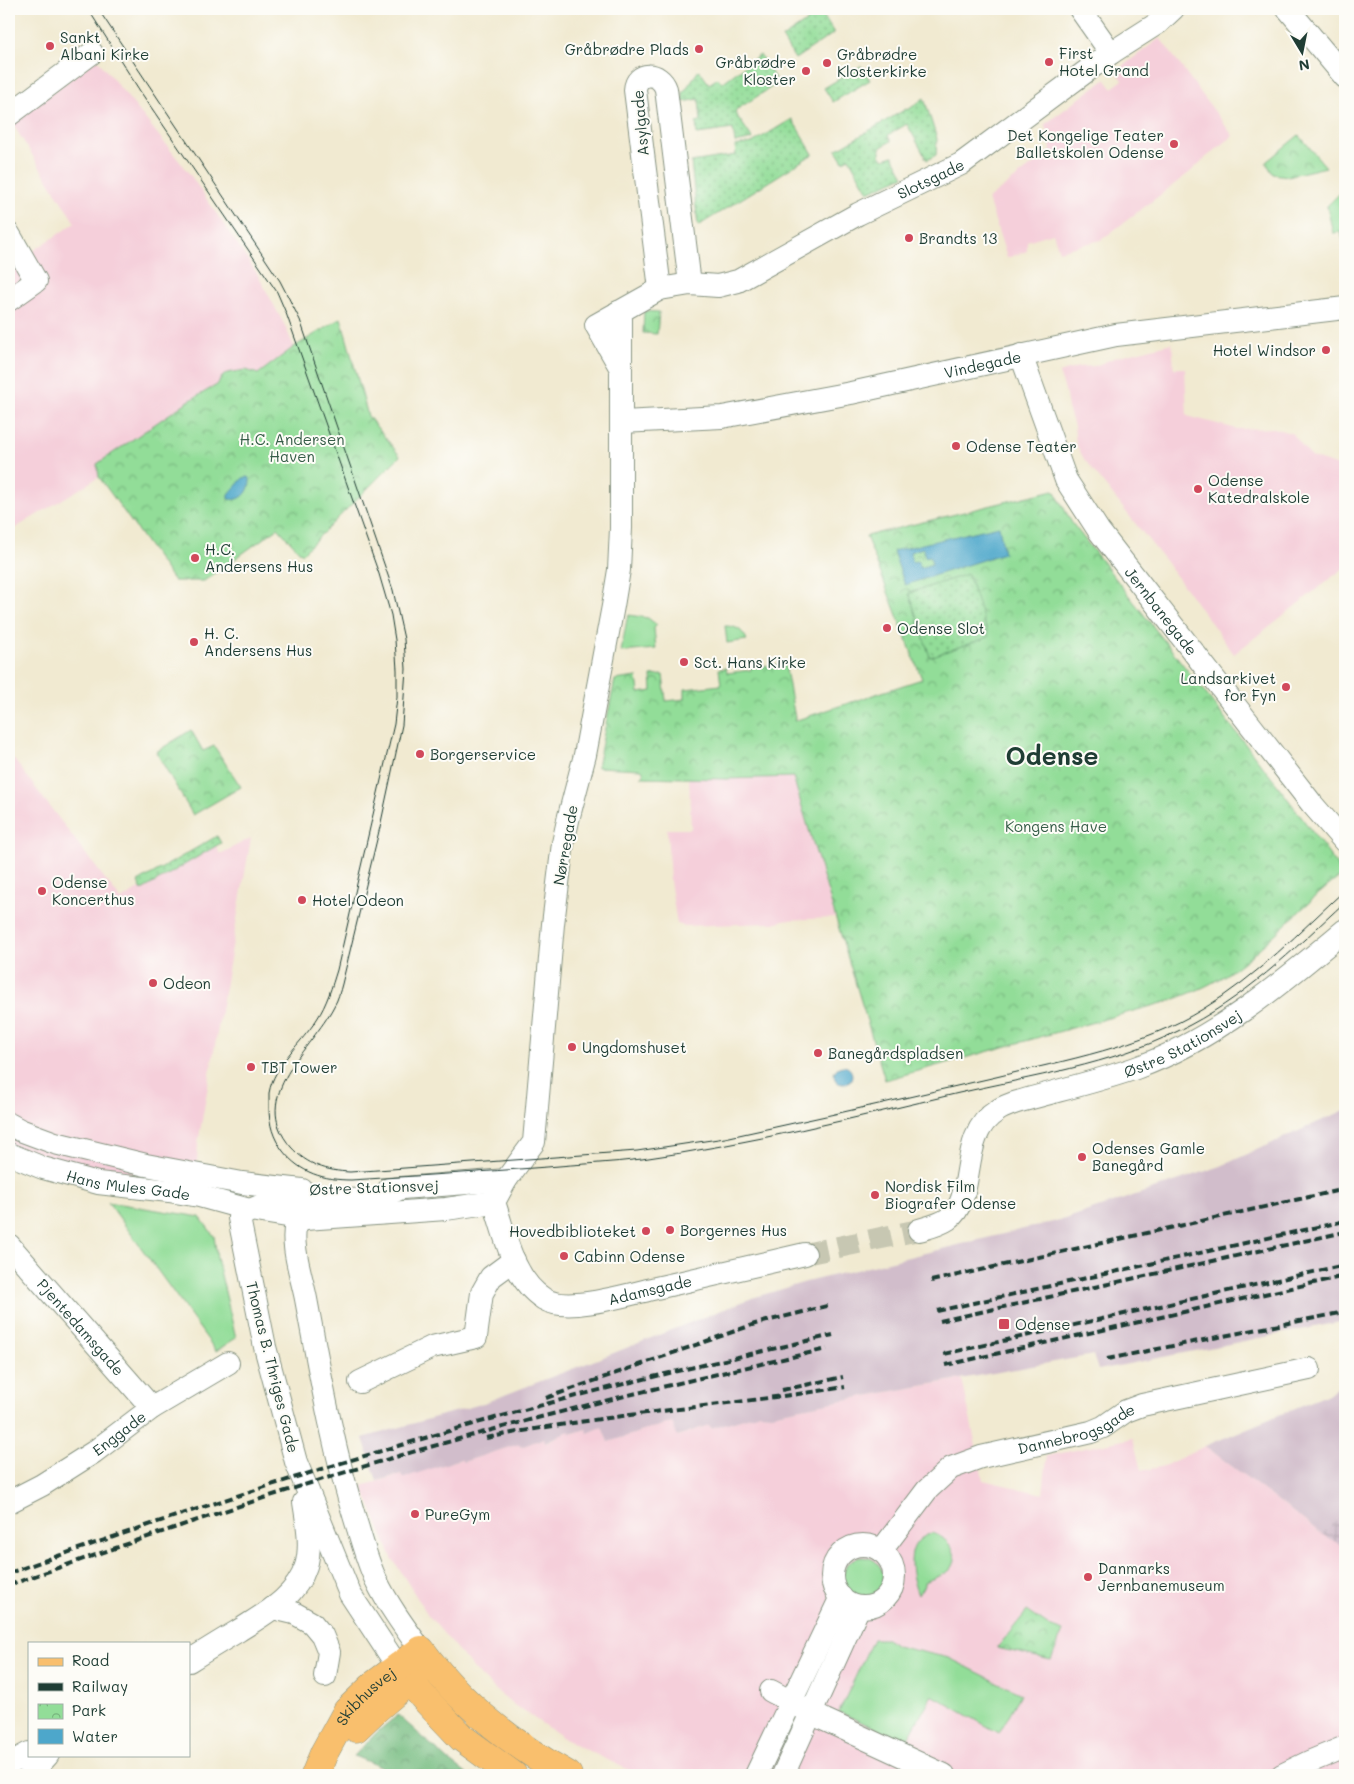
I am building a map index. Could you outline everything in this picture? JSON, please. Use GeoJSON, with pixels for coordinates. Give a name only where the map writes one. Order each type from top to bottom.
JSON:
{"type":"FeatureCollection","features":[{"type":"Feature","properties":{"kind":"main road"},"geometry":{"type":"LineString","coordinates":[[403,1674],[426,1657],[475,1708],[511,1739],[543,1761],[568,1775]]}},
{"type":"Feature","properties":{"kind":"main road","name":"Skibhusvej"},"geometry":{"type":"LineString","coordinates":[[319,1764],[376,1709],[403,1674]]}},
{"type":"Feature","properties":{"kind":"main road","name":"Thomas B. Thriges Gade"},"geometry":{"type":"LineString","coordinates":[[403,1674],[462,1738],[513,1775]]}},
{"type":"Feature","properties":{"kind":"street"},"geometry":{"type":"LineString","coordinates":[[1080,9],[1112,53]]}},
{"type":"Feature","properties":{"kind":"street","name":"Slotsgade"},"geometry":{"type":"LineString","coordinates":[[660,289],[690,284],[718,286],[738,281],[858,214],[961,164],[1112,53],[1158,22],[1173,9]]}},
{"type":"Feature","properties":{"kind":"street"},"geometry":{"type":"LineString","coordinates":[[1288,9],[1345,77]]}},
{"type":"Feature","properties":{"kind":"street"},"geometry":{"type":"LineString","coordinates":[[9,115],[92,53]]}},
{"type":"Feature","properties":{"kind":"street","name":"Asylgade"},"geometry":{"type":"LineString","coordinates":[[660,289],[634,90],[638,81],[646,76],[653,75],[661,79],[666,88],[690,284]]}},
{"type":"Feature","properties":{"kind":"street"},"geometry":{"type":"LineString","coordinates":[[9,300],[36,281],[12,246]]}},
{"type":"Feature","properties":{"kind":"street"},"geometry":{"type":"LineString","coordinates":[[622,422],[622,370],[596,325],[660,289]]}},
{"type":"Feature","properties":{"kind":"street","name":"Vindegade"},"geometry":{"type":"LineString","coordinates":[[622,422],[722,417],[851,393],[1116,335],[1345,308]]}},
{"type":"Feature","properties":{"kind":"street","name":"Jernbanegade"},"geometry":{"type":"LineString","coordinates":[[1021,355],[1066,480],[1099,531],[1306,797],[1345,842]]}},
{"type":"Feature","properties":{"kind":"street","name":"Nørregade"},"geometry":{"type":"LineString","coordinates":[[506,1180],[534,1142],[552,933],[563,843],[568,816],[585,755],[618,570],[622,422]]}},
{"type":"Feature","properties":{"kind":"street","name":"Østre Stationsvej"},"geometry":{"type":"LineString","coordinates":[[919,1230],[943,1222],[956,1212],[962,1199],[972,1147],[987,1119],[996,1111],[1014,1103],[1136,1068],[1177,1050],[1258,1000],[1345,930]]}},
{"type":"Feature","properties":{"kind":"street","name":"Hans Mules Gade"},"geometry":{"type":"LineString","coordinates":[[9,1124],[55,1143],[146,1165],[242,1183]]}},
{"type":"Feature","properties":{"kind":"street"},"geometry":{"type":"LineString","coordinates":[[9,1139],[49,1155],[146,1165]]}},
{"type":"Feature","properties":{"kind":"street","name":"Hans Mules Gade"},"geometry":{"type":"LineString","coordinates":[[9,1154],[44,1168],[98,1182],[169,1191],[263,1209]]}},
{"type":"Feature","properties":{"kind":"street"},"geometry":{"type":"LineString","coordinates":[[494,1202],[506,1180]]}},
{"type":"Feature","properties":{"kind":"street","name":"Østre Stationsvej"},"geometry":{"type":"LineString","coordinates":[[242,1183],[294,1190],[402,1188],[506,1180]]}},
{"type":"Feature","properties":{"kind":"street"},"geometry":{"type":"LineString","coordinates":[[242,1183],[263,1209],[280,1222],[295,1295],[312,1332]]}},
{"type":"Feature","properties":{"kind":"street"},"geometry":{"type":"LineString","coordinates":[[263,1209],[287,1199],[374,1200],[402,1188]]}},
{"type":"Feature","properties":{"kind":"street","name":"Østre Stationsvej"},"geometry":{"type":"LineString","coordinates":[[263,1209],[305,1218],[446,1208],[494,1202]]}},
{"type":"Feature","properties":{"kind":"street","name":"Adamsgade"},"geometry":{"type":"LineString","coordinates":[[494,1202],[514,1260],[522,1274],[532,1289],[545,1300],[562,1305],[578,1304],[806,1254]]}},
{"type":"Feature","properties":{"kind":"street","name":"Thomas B. Thriges Gade"},"geometry":{"type":"LineString","coordinates":[[263,1209],[239,1218],[240,1226],[265,1347],[296,1462],[350,1594],[403,1674]]}},
{"type":"Feature","properties":{"kind":"street"},"geometry":{"type":"LineString","coordinates":[[305,1218],[296,1224],[294,1230],[297,1252],[346,1490],[376,1580],[399,1619],[426,1657]]}},
{"type":"Feature","properties":{"kind":"street","name":"Pjentedamsgade"},"geometry":{"type":"LineString","coordinates":[[9,1244],[152,1408]]}},
{"type":"Feature","properties":{"kind":"street"},"geometry":{"type":"LineString","coordinates":[[360,1382],[432,1347],[476,1337],[482,1293],[491,1277],[514,1260]]}},
{"type":"Feature","properties":{"kind":"street","name":"Enggade"},"geometry":{"type":"LineString","coordinates":[[9,1502],[42,1486],[94,1452],[152,1408],[228,1363]]}},
{"type":"Feature","properties":{"kind":"street","name":"Dannebrogsgade"},"geometry":{"type":"LineString","coordinates":[[882,1551],[926,1490],[951,1468],[981,1457],[1091,1432],[1103,1427],[1126,1411],[1142,1405],[1308,1369]]}},
{"type":"Feature","properties":{"kind":"street"},"geometry":{"type":"LineString","coordinates":[[190,1660],[273,1608],[294,1590],[301,1579],[306,1566],[309,1541],[296,1462]]}},
{"type":"Feature","properties":{"kind":"street"},"geometry":{"type":"LineString","coordinates":[[864,1546],[882,1551],[892,1565],[894,1574],[890,1591],[885,1598],[870,1606],[850,1602],[833,1581],[834,1568],[840,1556],[851,1548],[864,1546]]}},
{"type":"Feature","properties":{"kind":"street"},"geometry":{"type":"LineString","coordinates":[[756,1775],[792,1702],[850,1602]]}},
{"type":"Feature","properties":{"kind":"street"},"geometry":{"type":"LineString","coordinates":[[783,1775],[812,1713],[850,1602]]}},
{"type":"Feature","properties":{"kind":"street"},"geometry":{"type":"LineString","coordinates":[[273,1608],[294,1613],[312,1623],[322,1635],[329,1652],[325,1676]]}},
{"type":"Feature","properties":{"kind":"street"},"geometry":{"type":"LineString","coordinates":[[771,1691],[812,1713],[944,1775]]}},
{"type":"Feature","properties":{"kind":"street"},"geometry":{"type":"LineString","coordinates":[[1282,1775],[1345,1747]]}},
{"type":"Feature","properties":{"kind":"street"},"geometry":{"type":"LineString","coordinates":[[9,1764],[28,1754]]}},
{"type":"Feature","properties":{"kind":"street"},"geometry":{"type":"LineString","coordinates":[[30,1775],[47,1756]]}},
{"type":"Feature","properties":{"kind":"shaded area","name":"Det Kongelige Teater Balletskolen Odense"},"geometry":{"type":"Polygon","coordinates":[[[1160,38],[1233,136],[1189,173],[1101,240],[1059,251],[1053,233],[1027,241],[1027,251],[1007,258],[988,199],[1051,151],[1050,137],[1044,125],[1105,79],[1112,88],[1123,80],[1116,71],[1160,38]]]}},
{"type":"Feature","properties":{"kind":"shaded area"},"geometry":{"type":"Polygon","coordinates":[[[97,59],[189,173],[258,275],[294,347],[258,374],[246,370],[227,373],[217,385],[187,402],[98,464],[99,477],[9,532],[9,267],[75,223],[12,123],[97,59]]]}},
{"type":"Feature","properties":{"kind":"shaded area","name":"Odense Katedralskole"},"geometry":{"type":"Polygon","coordinates":[[[1172,343],[1174,368],[1185,368],[1187,416],[1237,429],[1274,428],[1293,434],[1311,457],[1345,468],[1345,567],[1234,654],[1166,562],[1084,459],[1076,444],[1074,426],[1059,373],[1078,367],[1095,366],[1116,357],[1172,343]]]}},
{"type":"Feature","properties":{"kind":"shaded area"},"geometry":{"type":"Polygon","coordinates":[[[9,753],[121,900],[214,842],[220,854],[251,838],[198,1143],[196,1180],[72,1167],[9,1145],[9,753]]]}},
{"type":"Feature","properties":{"kind":"shaded area"},"geometry":{"type":"Polygon","coordinates":[[[793,777],[835,918],[783,920],[778,923],[684,926],[677,924],[670,881],[667,829],[691,829],[689,778],[793,777]]]}},
{"type":"Feature","properties":{"kind":"shaded area"},"geometry":{"type":"Polygon","coordinates":[[[1345,1110],[1345,1321],[1098,1370],[1093,1355],[771,1414],[760,1413],[711,1428],[709,1425],[677,1436],[672,1422],[608,1442],[602,1427],[588,1433],[586,1429],[571,1434],[569,1431],[545,1442],[544,1438],[521,1447],[519,1444],[463,1462],[461,1459],[403,1478],[401,1474],[377,1481],[363,1438],[481,1404],[752,1298],[806,1282],[1065,1219],[1221,1166],[1345,1110]]]}},
{"type":"Feature","properties":{"kind":"shaded area"},"geometry":{"type":"Polygon","coordinates":[[[962,1379],[983,1480],[1043,1494],[1047,1456],[1133,1438],[1141,1471],[1164,1466],[1205,1446],[1322,1534],[1345,1547],[1345,1775],[639,1775],[568,1741],[508,1701],[476,1672],[428,1615],[392,1558],[362,1486],[402,1474],[403,1477],[462,1459],[463,1462],[519,1444],[521,1447],[544,1438],[546,1442],[569,1431],[572,1434],[586,1429],[588,1433],[602,1427],[608,1442],[672,1422],[678,1436],[709,1425],[711,1428],[760,1413],[771,1414],[962,1379]]]}},
{"type":"Feature","properties":{"kind":"shaded area"},"geometry":{"type":"Polygon","coordinates":[[[1345,1379],[1345,1512],[1322,1534],[1205,1446],[1331,1393],[1345,1379]]]}},
{"type":"Feature","properties":{"kind":"shaded area"},"geometry":{"type":"Polygon","coordinates":[[[1345,1512],[1345,1547],[1321,1534],[1345,1512]]]}},
{"type":"Feature","properties":{"kind":"green space"},"geometry":{"type":"Polygon","coordinates":[[[821,12],[834,33],[795,59],[782,38],[821,12]]]}},
{"type":"Feature","properties":{"kind":"green space"},"geometry":{"type":"Polygon","coordinates":[[[760,55],[778,83],[736,110],[735,113],[753,139],[735,143],[733,129],[697,134],[696,122],[701,121],[699,99],[683,102],[683,93],[699,70],[709,84],[718,78],[722,83],[760,55]]]}},
{"type":"Feature","properties":{"kind":"green space"},"geometry":{"type":"Polygon","coordinates":[[[861,66],[870,80],[833,102],[824,88],[861,66]]]}},
{"type":"Feature","properties":{"kind":"green space"},"geometry":{"type":"Polygon","coordinates":[[[924,98],[937,139],[936,155],[927,160],[907,124],[888,135],[891,141],[880,148],[880,156],[884,159],[893,156],[904,176],[868,192],[849,158],[843,161],[836,150],[906,109],[908,110],[924,98]]]}},
{"type":"Feature","properties":{"kind":"green space"},"geometry":{"type":"Polygon","coordinates":[[[792,119],[813,154],[698,226],[691,162],[736,155],[735,146],[752,143],[792,119]]]}},
{"type":"Feature","properties":{"kind":"green space"},"geometry":{"type":"Polygon","coordinates":[[[1299,135],[1326,167],[1288,176],[1273,174],[1266,162],[1299,135]]]}},
{"type":"Feature","properties":{"kind":"green space"},"geometry":{"type":"Polygon","coordinates":[[[1345,188],[1345,248],[1341,232],[1333,233],[1327,206],[1345,188]]]}},
{"type":"Feature","properties":{"kind":"green space"},"geometry":{"type":"Polygon","coordinates":[[[644,311],[659,312],[657,334],[643,333],[644,311]]]}},
{"type":"Feature","properties":{"kind":"green space","name":"H.C. Andersen Haven"},"geometry":{"type":"Polygon","coordinates":[[[341,318],[368,416],[400,456],[302,554],[278,528],[204,581],[174,581],[99,477],[97,464],[187,402],[217,385],[227,373],[246,370],[258,374],[294,347],[341,318]]]}},
{"type":"Feature","properties":{"kind":"green space","name":"Kongens Have"},"geometry":{"type":"Polygon","coordinates":[[[1054,490],[1072,523],[1282,791],[1336,864],[1341,876],[1248,958],[1202,988],[1166,1002],[885,1080],[793,777],[726,779],[641,777],[644,774],[642,769],[597,767],[615,680],[637,677],[639,693],[652,691],[651,676],[663,675],[666,701],[685,699],[685,689],[721,685],[719,669],[726,668],[727,673],[751,670],[751,667],[785,664],[794,721],[922,679],[866,536],[1054,490]]]}},
{"type":"Feature","properties":{"kind":"green space"},"geometry":{"type":"Polygon","coordinates":[[[968,574],[989,637],[930,657],[909,593],[968,574]]]}},
{"type":"Feature","properties":{"kind":"green space"},"geometry":{"type":"Polygon","coordinates":[[[629,615],[648,618],[657,625],[654,628],[656,649],[621,652],[629,615]]]}},
{"type":"Feature","properties":{"kind":"green space"},"geometry":{"type":"Polygon","coordinates":[[[725,626],[739,629],[747,640],[727,643],[725,626]]]}},
{"type":"Feature","properties":{"kind":"green space"},"geometry":{"type":"Polygon","coordinates":[[[191,730],[203,751],[214,746],[241,787],[193,815],[156,752],[191,730]]]}},
{"type":"Feature","properties":{"kind":"green space"},"geometry":{"type":"Polygon","coordinates":[[[217,836],[221,843],[142,890],[138,882],[217,836]]]}},
{"type":"Feature","properties":{"kind":"green space"},"geometry":{"type":"Polygon","coordinates":[[[108,1202],[200,1217],[214,1236],[217,1258],[236,1338],[216,1351],[108,1202]]]}},
{"type":"Feature","properties":{"kind":"green space"},"geometry":{"type":"Polygon","coordinates":[[[932,1533],[942,1538],[951,1546],[955,1557],[954,1563],[946,1573],[924,1582],[918,1595],[912,1575],[912,1553],[918,1541],[932,1533]]]}},
{"type":"Feature","properties":{"kind":"green space"},"geometry":{"type":"Polygon","coordinates":[[[863,1557],[877,1563],[883,1577],[877,1591],[863,1597],[849,1591],[843,1577],[849,1563],[863,1557]]]}},
{"type":"Feature","properties":{"kind":"green space"},"geometry":{"type":"Polygon","coordinates":[[[1027,1611],[1049,1626],[1063,1631],[1051,1660],[997,1648],[1027,1611]]]}},
{"type":"Feature","properties":{"kind":"green space"},"geometry":{"type":"Polygon","coordinates":[[[873,1639],[887,1639],[896,1646],[949,1658],[1021,1694],[999,1733],[932,1695],[906,1742],[839,1712],[873,1639]]]}},
{"type":"Feature","properties":{"kind":"green space"},"geometry":{"type":"Polygon","coordinates":[[[398,1715],[448,1760],[468,1775],[400,1775],[354,1756],[378,1731],[398,1715]]]}},
{"type":"Feature","properties":{"kind":"water"},"geometry":{"type":"Polygon","coordinates":[[[243,478],[250,478],[250,483],[245,494],[238,499],[229,499],[229,494],[243,478]]]}},
{"type":"Feature","properties":{"kind":"water"},"geometry":{"type":"Polygon","coordinates":[[[999,526],[1004,553],[905,585],[893,551],[999,526]],[[923,548],[910,552],[912,562],[918,561],[920,568],[932,564],[930,556],[925,557],[923,548]]]}},
{"type":"Feature","properties":{"kind":"water"},"geometry":{"type":"Polygon","coordinates":[[[843,1066],[849,1069],[852,1075],[849,1081],[843,1084],[837,1081],[834,1075],[837,1069],[843,1066]]]}},
{"type":"Feature","properties":{"kind":"tunnel"},"geometry":{"type":"LineString","coordinates":[[805,1254],[919,1230]]}},
{"type":"Feature","properties":{"kind":"tram line"},"geometry":{"type":"LineString","coordinates":[[88,9],[140,91],[277,292],[379,574],[391,615],[397,670],[394,724],[337,970],[321,1013],[282,1063],[272,1082],[269,1093],[272,1131],[283,1151],[297,1165],[322,1177],[351,1180],[642,1159],[722,1146],[801,1130],[1071,1068],[1126,1053],[1202,1019],[1266,973],[1345,902]]}},
{"type":"Feature","properties":{"kind":"tram line"},"geometry":{"type":"LineString","coordinates":[[98,9],[280,281],[300,320],[393,590],[404,639],[406,669],[402,725],[380,827],[339,995],[324,1022],[299,1056],[279,1091],[276,1110],[279,1128],[291,1147],[311,1163],[333,1170],[350,1172],[637,1151],[725,1138],[1076,1058],[1129,1043],[1179,1022],[1203,1009],[1260,968],[1345,890]]}},
{"type":"Feature","properties":{"kind":"railway"},"geometry":{"type":"LineString","coordinates":[[931,1281],[1345,1189]]}},
{"type":"Feature","properties":{"kind":"railway"},"geometry":{"type":"LineString","coordinates":[[937,1311],[1345,1221]]}},
{"type":"Feature","properties":{"kind":"railway"},"geometry":{"type":"LineString","coordinates":[[940,1321],[1345,1232]]}},
{"type":"Feature","properties":{"kind":"railway"},"geometry":{"type":"LineString","coordinates":[[944,1354],[1345,1265]]}},
{"type":"Feature","properties":{"kind":"railway"},"geometry":{"type":"LineString","coordinates":[[946,1365],[1345,1276]]}},
{"type":"Feature","properties":{"kind":"railway"},"geometry":{"type":"LineString","coordinates":[[546,1398],[755,1324],[827,1306]]}},
{"type":"Feature","properties":{"kind":"railway"},"geometry":{"type":"LineString","coordinates":[[1107,1359],[1345,1312]]}},
{"type":"Feature","properties":{"kind":"railway"},"geometry":{"type":"LineString","coordinates":[[9,1573],[271,1485],[469,1425],[609,1388],[833,1335]]}},
{"type":"Feature","properties":{"kind":"railway"},"geometry":{"type":"LineString","coordinates":[[9,1585],[161,1532],[364,1466],[518,1423],[827,1349]]}},
{"type":"Feature","properties":{"kind":"railway"},"geometry":{"type":"LineString","coordinates":[[782,1390],[843,1377]]}},
{"type":"Feature","properties":{"kind":"railway"},"geometry":{"type":"LineString","coordinates":[[486,1438],[621,1416],[845,1387]]}},
{"type":"Feature","properties":{"kind":"place","name":"Sankt Albani Kirke"},"geometry":{"type":"Point","coordinates":[50,46]}},
{"type":"Feature","properties":{"kind":"place","name":"Gråbrødre Plads"},"geometry":{"type":"Point","coordinates":[699,49]}},
{"type":"Feature","properties":{"kind":"place","name":"First Hotel Grand"},"geometry":{"type":"Point","coordinates":[1049,62]}},
{"type":"Feature","properties":{"kind":"place","name":"Gråbrødre Klosterkirke"},"geometry":{"type":"Point","coordinates":[827,63]}},
{"type":"Feature","properties":{"kind":"place","name":"Gråbrødre Kloster"},"geometry":{"type":"Point","coordinates":[806,71]}},
{"type":"Feature","properties":{"kind":"place","name":"Det Kongelige Teater Balletskolen Odense"},"geometry":{"type":"Point","coordinates":[1174,144]}},
{"type":"Feature","properties":{"kind":"place","name":"Brandts 13"},"geometry":{"type":"Point","coordinates":[909,238]}},
{"type":"Feature","properties":{"kind":"place","name":"Hotel Windsor"},"geometry":{"type":"Point","coordinates":[1326,350]}},
{"type":"Feature","properties":{"kind":"place","name":"Odense Teater"},"geometry":{"type":"Point","coordinates":[956,446]}},
{"type":"Feature","properties":{"kind":"place","name":"Odense Katedralskole"},"geometry":{"type":"Point","coordinates":[1198,489]}},
{"type":"Feature","properties":{"kind":"place","name":"H.C. Andersens Hus"},"geometry":{"type":"Point","coordinates":[195,558]}},
{"type":"Feature","properties":{"kind":"place","name":"Odense Slot"},"geometry":{"type":"Point","coordinates":[887,628]}},
{"type":"Feature","properties":{"kind":"place","name":"H. C. Andersens Hus"},"geometry":{"type":"Point","coordinates":[194,642]}},
{"type":"Feature","properties":{"kind":"place","name":"Sct. Hans Kirke"},"geometry":{"type":"Point","coordinates":[684,662]}},
{"type":"Feature","properties":{"kind":"place","name":"Landsarkivet for Fyn"},"geometry":{"type":"Point","coordinates":[1286,687]}},
{"type":"Feature","properties":{"kind":"place","name":"Borgerservice"},"geometry":{"type":"Point","coordinates":[420,754]}},
{"type":"Feature","properties":{"kind":"place","name":"Odense Koncerthus"},"geometry":{"type":"Point","coordinates":[42,891]}},
{"type":"Feature","properties":{"kind":"place","name":"Hotel Odeon"},"geometry":{"type":"Point","coordinates":[302,900]}},
{"type":"Feature","properties":{"kind":"place","name":"Odeon"},"geometry":{"type":"Point","coordinates":[153,983]}},
{"type":"Feature","properties":{"kind":"place","name":"Ungdomshuset"},"geometry":{"type":"Point","coordinates":[572,1047]}},
{"type":"Feature","properties":{"kind":"place","name":"Banegårdspladsen"},"geometry":{"type":"Point","coordinates":[818,1053]}},
{"type":"Feature","properties":{"kind":"place","name":"TBT Tower"},"geometry":{"type":"Point","coordinates":[251,1067]}},
{"type":"Feature","properties":{"kind":"place","name":"Odenses Gamle Banegård"},"geometry":{"type":"Point","coordinates":[1082,1157]}},
{"type":"Feature","properties":{"kind":"place","name":"Nordisk Film Biografer Odense"},"geometry":{"type":"Point","coordinates":[875,1195]}},
{"type":"Feature","properties":{"kind":"place","name":"Borgernes Hus"},"geometry":{"type":"Point","coordinates":[670,1230]}},
{"type":"Feature","properties":{"kind":"place","name":"Hovedbiblioteket"},"geometry":{"type":"Point","coordinates":[646,1231]}},
{"type":"Feature","properties":{"kind":"place","name":"Cabinn Odense"},"geometry":{"type":"Point","coordinates":[564,1256]}},
{"type":"Feature","properties":{"kind":"place","name":"Odense"},"geometry":{"type":"Point","coordinates":[1004,1324]}},
{"type":"Feature","properties":{"kind":"place","name":"PureGym"},"geometry":{"type":"Point","coordinates":[415,1514]}},
{"type":"Feature","properties":{"kind":"place","name":"Danmarks Jernbanemuseum"},"geometry":{"type":"Point","coordinates":[1088,1577]}},
{"type":"Feature","properties":{"kind":"district","name":"Odense"},"geometry":{"type":"Point","coordinates":[1052,755]}}]}
